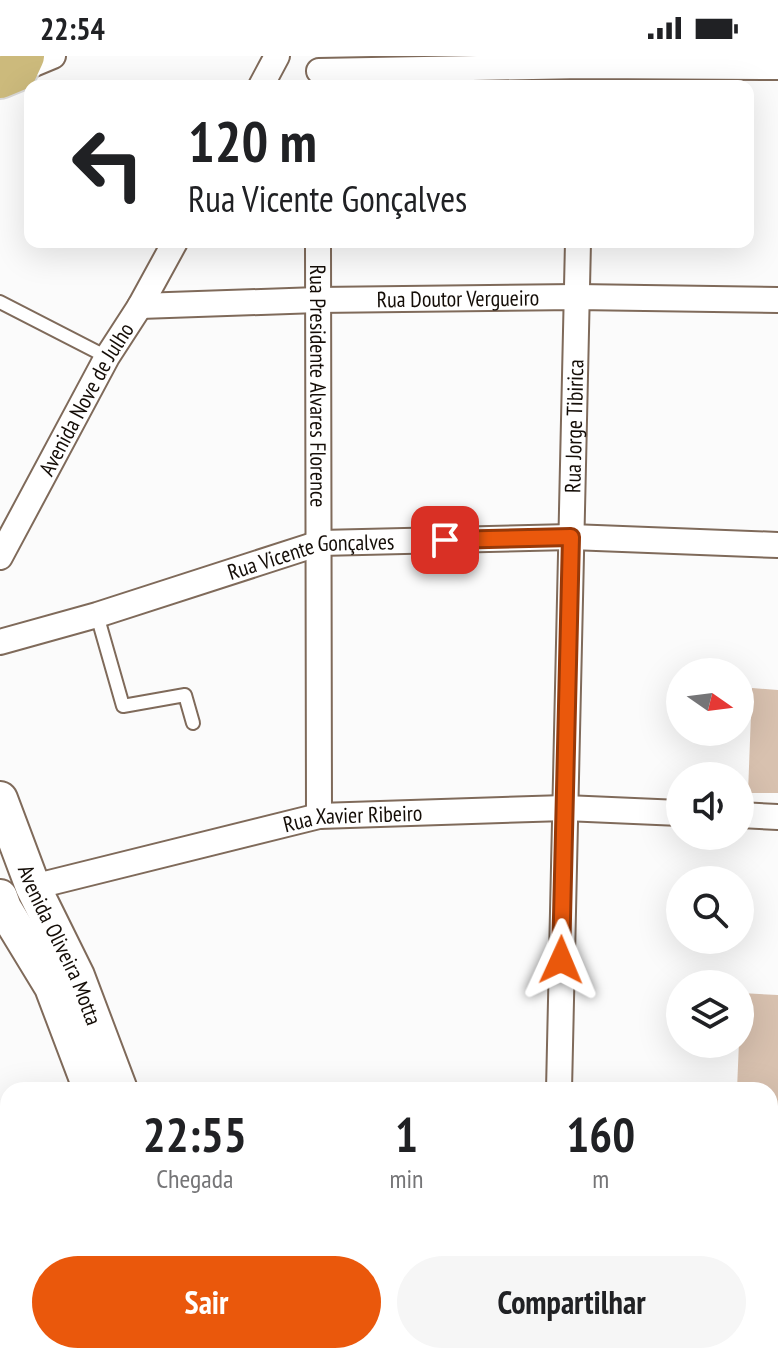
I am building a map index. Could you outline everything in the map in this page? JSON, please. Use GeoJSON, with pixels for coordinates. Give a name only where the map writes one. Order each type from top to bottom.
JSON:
{"type":"FeatureCollection","features":[{"type":"Feature","properties":{"kind":"street"},"geometry":{"type":"LineString","coordinates":[[264,80],[277,56]]}},
{"type":"Feature","properties":{"kind":"street"},"geometry":{"type":"LineString","coordinates":[[316,71],[778,67]]}},
{"type":"Feature","properties":{"kind":"street","name":"Avenida Nove de Julho"},"geometry":{"type":"LineString","coordinates":[[0,557],[107,357],[172,248]]}},
{"type":"Feature","properties":{"kind":"street","name":"Rua Presidente Alvares Florence"},"geometry":{"type":"LineString","coordinates":[[318,248],[319,816]]}},
{"type":"Feature","properties":{"kind":"street","name":"Rua Jorge Tibirica"},"geometry":{"type":"LineString","coordinates":[[559,1082],[578,248]]}},
{"type":"Feature","properties":{"kind":"street","name":"Rua Doutor Vergueiro"},"geometry":{"type":"LineString","coordinates":[[140,306],[577,297],[778,300]]}},
{"type":"Feature","properties":{"kind":"street","name":"Rua Vicente Gonçalves"},"geometry":{"type":"LineString","coordinates":[[0,642],[97,615],[320,543],[571,537],[778,545]]}},
{"type":"Feature","properties":{"kind":"street","name":"Avenida Oliveira Motta"},"geometry":{"type":"LineString","coordinates":[[0,799],[64,982],[86,1077]]}},
{"type":"Feature","properties":{"kind":"street","name":"Rua Xavier Ribeiro"},"geometry":{"type":"LineString","coordinates":[[33,887],[319,816],[565,808],[666,812]]}},
{"type":"Feature","properties":{"kind":"street"},"geometry":{"type":"LineString","coordinates":[[754,816],[778,817]]}},
{"type":"Feature","properties":{"kind":"street"},"geometry":{"type":"LineString","coordinates":[[1,905],[33,887]]}},
{"type":"Feature","properties":{"kind":"street","name":"Avenida Oliveira Motta"},"geometry":{"type":"LineString","coordinates":[[1,905],[64,982],[116,1082]]}},
{"type":"Feature","properties":{"kind":"lane"},"geometry":{"type":"LineString","coordinates":[[0,302],[107,357]]}},
{"type":"Feature","properties":{"kind":"lane"},"geometry":{"type":"LineString","coordinates":[[97,615],[123,706],[185,695],[193,723]]}},
{"type":"Feature","properties":{"kind":"building"},"geometry":{"type":"Polygon","coordinates":[[[754,688],[778,690],[778,793],[754,793],[754,762],[749,762],[750,746],[754,746],[754,688]]]}},
{"type":"Feature","properties":{"kind":"building"},"geometry":{"type":"Polygon","coordinates":[[[754,994],[778,995],[778,1082],[737,1082],[738,1058],[754,1058],[754,994]]]}},
{"type":"Feature","properties":{"kind":"route"},"geometry":{"type":"LineString","coordinates":[[445,540],[571,537],[561,960]]}}]}
